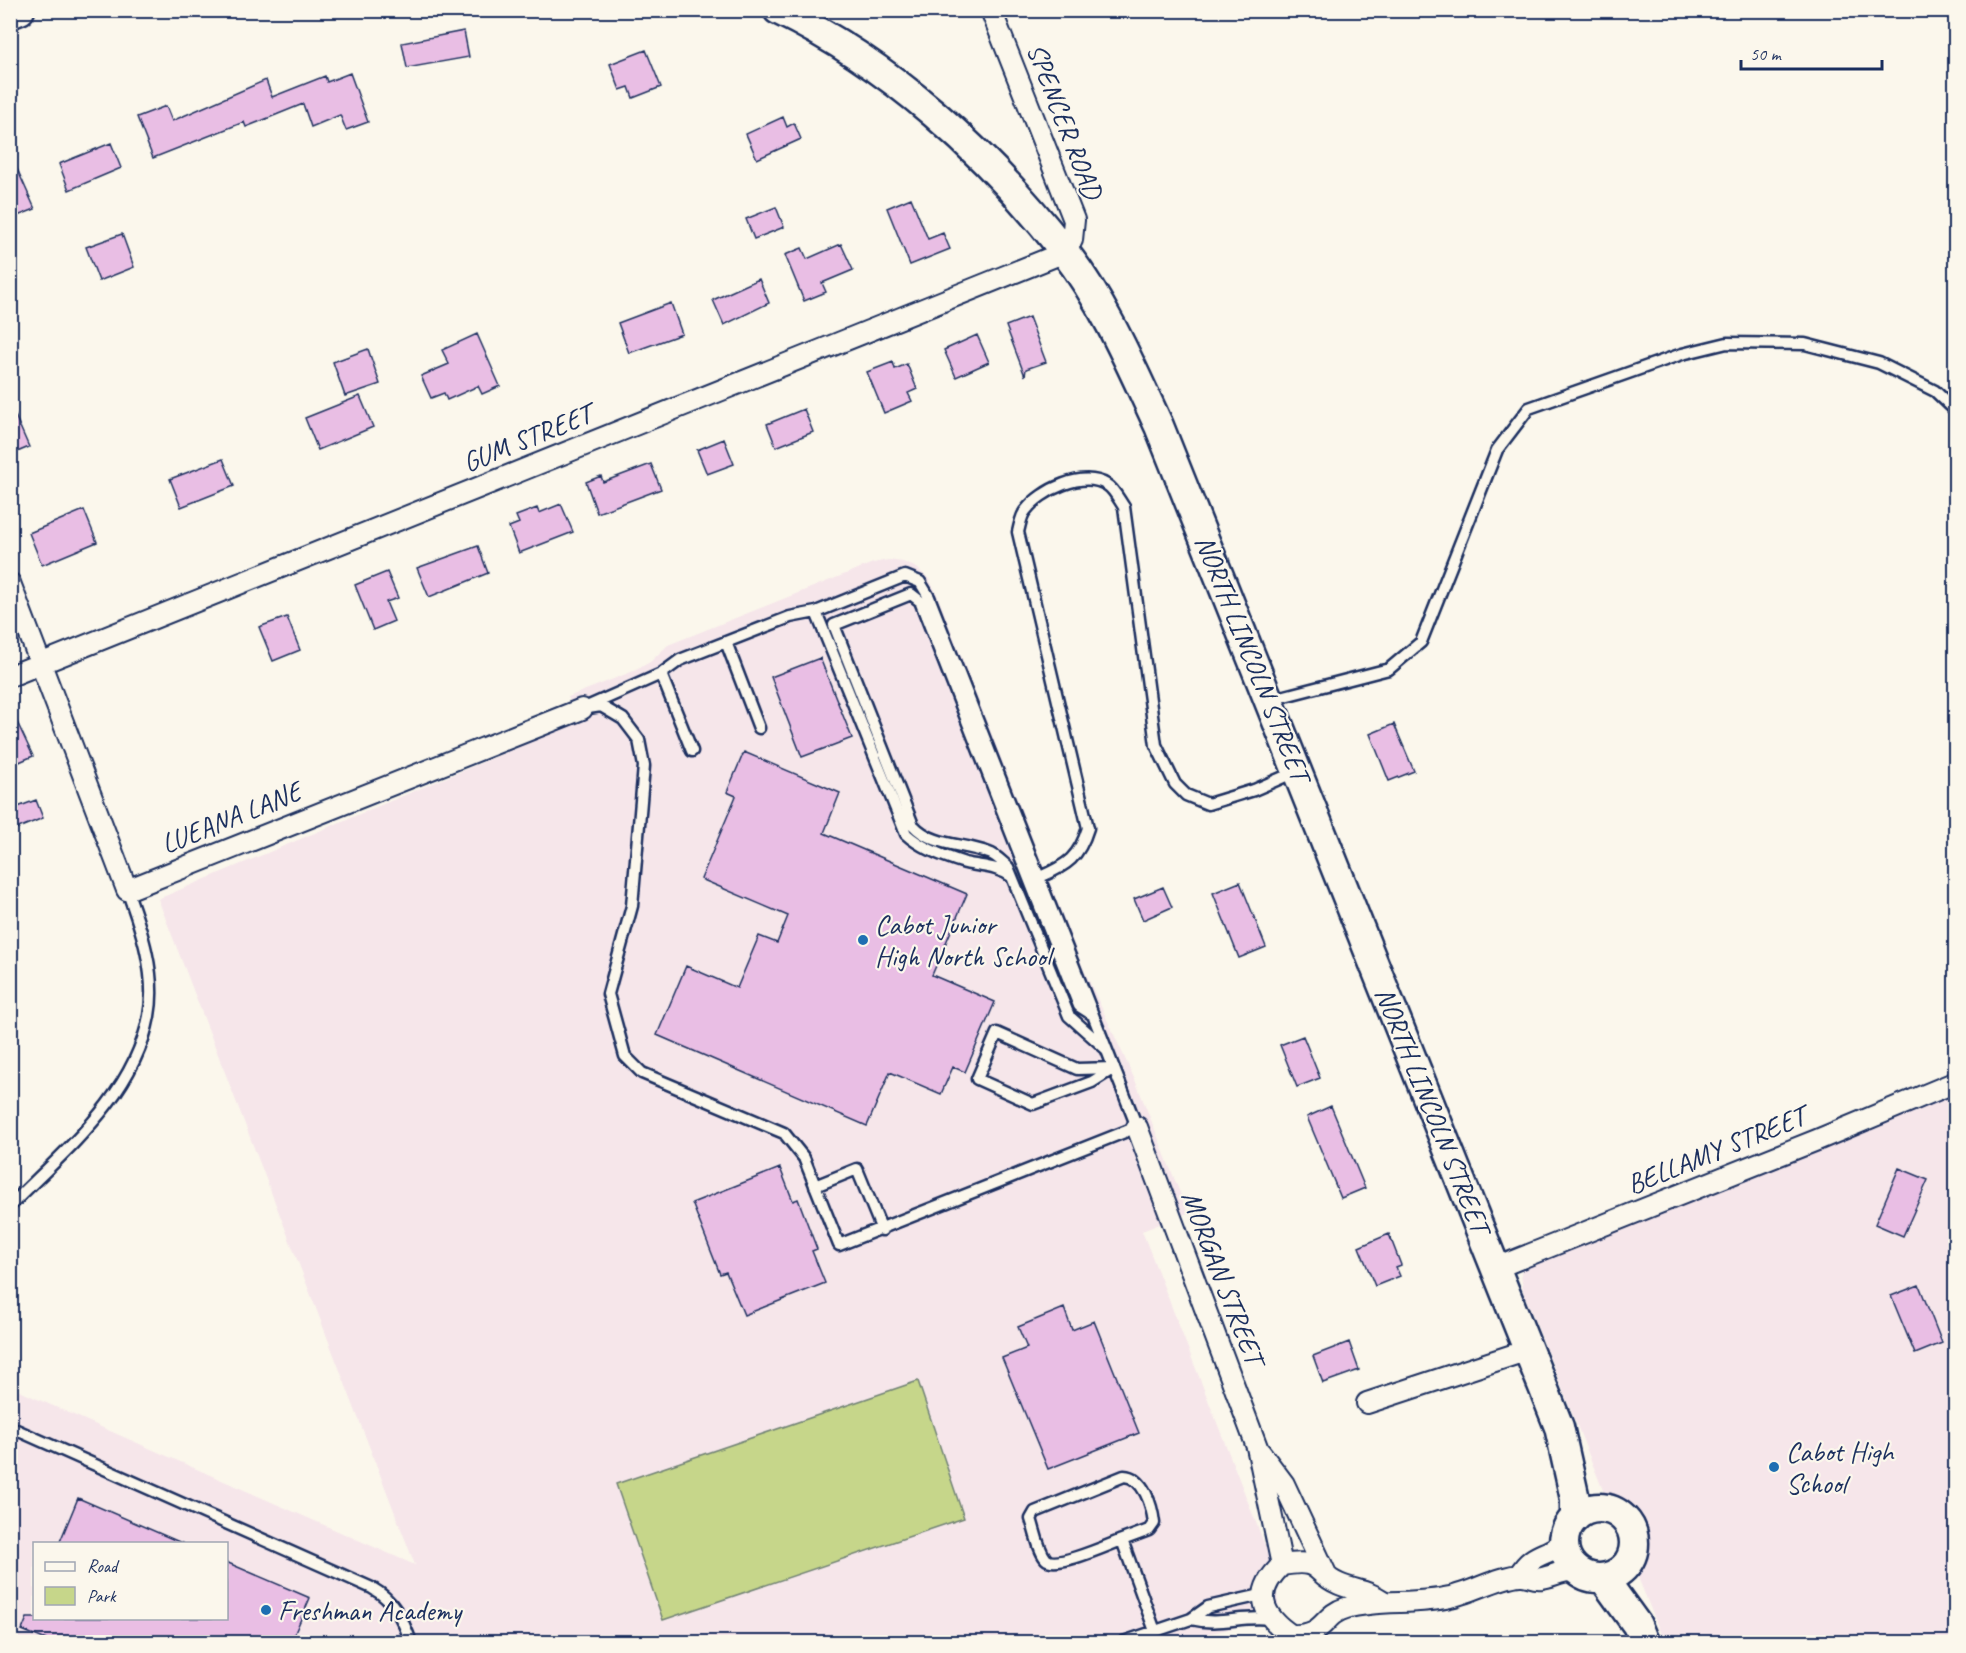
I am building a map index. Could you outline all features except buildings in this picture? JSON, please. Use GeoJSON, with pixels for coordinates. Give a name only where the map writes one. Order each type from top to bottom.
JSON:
{"type":"FeatureCollection","features":[{"type":"Feature","properties":{"kind":"street"},"geometry":{"type":"LineString","coordinates":[[10,14],[20,10]]}},
{"type":"Feature","properties":{"kind":"street","name":"NORTH LINCOLN STREET"},"geometry":{"type":"LineString","coordinates":[[778,10],[845,48],[893,80],[939,117],[998,176],[1065,252],[1116,334],[1160,426],[1559,1427],[1578,1522]]}},
{"type":"Feature","properties":{"kind":"street","name":"SPENCER ROAD"},"geometry":{"type":"LineString","coordinates":[[991,10],[1074,220],[1072,240],[1065,252]]}},
{"type":"Feature","properties":{"kind":"street","name":"GUM STREET"},"geometry":{"type":"LineString","coordinates":[[10,676],[1065,252]]}},
{"type":"Feature","properties":{"kind":"street"},"geometry":{"type":"LineString","coordinates":[[10,583],[127,890]]}},
{"type":"Feature","properties":{"kind":"street","name":"LUEANA LANE"},"geometry":{"type":"LineString","coordinates":[[127,890],[582,709]]}},
{"type":"Feature","properties":{"kind":"street","name":"BELLAMY STREET"},"geometry":{"type":"LineString","coordinates":[[1496,1268],[1806,1145],[1956,1082]]}},
{"type":"Feature","properties":{"kind":"street","name":"MORGAN STREET"},"geometry":{"type":"LineString","coordinates":[[1137,1127],[1257,1447],[1282,1565]]}},
{"type":"Feature","properties":{"kind":"street"},"geometry":{"type":"LineString","coordinates":[[1366,1403],[1528,1350]]}},
{"type":"Feature","properties":{"kind":"street","name":"MORGAN STREET"},"geometry":{"type":"LineString","coordinates":[[1257,1447],[1284,1484],[1336,1592],[1335,1613]]}},
{"type":"Feature","properties":{"kind":"street"},"geometry":{"type":"LineString","coordinates":[[1383,1602],[1369,1592],[1340,1584],[1313,1565],[1300,1562],[1282,1565],[1271,1577],[1265,1590],[1264,1601],[1270,1618],[1292,1639],[1313,1638],[1335,1613],[1346,1608],[1383,1602],[1406,1604],[1452,1597],[1520,1575],[1540,1579],[1569,1570],[1600,1574],[1632,1552],[1631,1531],[1619,1515],[1578,1522],[1556,1548],[1528,1560],[1520,1575]]}},
{"type":"Feature","properties":{"kind":"street"},"geometry":{"type":"LineString","coordinates":[[1578,1522],[1566,1557],[1600,1574],[1641,1634]]}},
{"type":"Feature","properties":{"kind":"lane"},"geometry":{"type":"LineString","coordinates":[[1269,700],[1389,669],[1420,642],[1497,450],[1529,408],[1682,354],[1726,343],[1805,344],[1879,363],[1935,391],[1956,411]]}},
{"type":"Feature","properties":{"kind":"lane"},"geometry":{"type":"LineString","coordinates":[[1040,877],[1064,867],[1082,847],[1088,828],[1018,532],[1024,511],[1040,495],[1076,480],[1092,480],[1108,485],[1124,507],[1156,745],[1175,784],[1186,795],[1208,804],[1254,790],[1298,771]]}},
{"type":"Feature","properties":{"kind":"lane"},"geometry":{"type":"LineString","coordinates":[[905,576],[920,582],[929,597],[1137,1127],[882,1230],[839,1245],[804,1158],[784,1133],[642,1072],[625,1056],[608,994],[632,906],[644,766],[639,740],[623,719],[601,706],[582,709],[661,674],[680,660],[790,616],[816,612],[905,576]]}},
{"type":"Feature","properties":{"kind":"lane"},"geometry":{"type":"LineString","coordinates":[[1093,1015],[1078,1006],[920,600],[911,594],[834,625],[913,825],[922,835],[933,840],[991,853],[1008,867],[1069,1016],[1107,1050]]}},
{"type":"Feature","properties":{"kind":"lane"},"geometry":{"type":"LineString","coordinates":[[816,612],[906,834],[916,843],[966,863],[1001,870],[1014,878]]}},
{"type":"Feature","properties":{"kind":"lane"},"geometry":{"type":"LineString","coordinates":[[726,642],[759,728]]}},
{"type":"Feature","properties":{"kind":"lane"},"geometry":{"type":"LineString","coordinates":[[661,674],[693,751]]}},
{"type":"Feature","properties":{"kind":"lane"},"geometry":{"type":"LineString","coordinates":[[10,1206],[114,1098],[137,1056],[150,1015],[150,974],[138,920],[127,890]]}},
{"type":"Feature","properties":{"kind":"lane"},"geometry":{"type":"LineString","coordinates":[[997,1033],[1077,1069],[1114,1068],[1092,1082],[1033,1104],[977,1079],[997,1033]]}},
{"type":"Feature","properties":{"kind":"lane"},"geometry":{"type":"LineString","coordinates":[[815,1186],[857,1169],[882,1230]]}},
{"type":"Feature","properties":{"kind":"lane"},"geometry":{"type":"LineString","coordinates":[[10,1426],[372,1587],[385,1595],[402,1618],[411,1642]]}},
{"type":"Feature","properties":{"kind":"lane"},"geometry":{"type":"LineString","coordinates":[[1124,1476],[1132,1476],[1139,1481],[1154,1523],[1149,1530],[1122,1540],[1062,1562],[1051,1562],[1045,1558],[1032,1519],[1035,1512],[1124,1476]]}},
{"type":"Feature","properties":{"kind":"lane"},"geometry":{"type":"LineString","coordinates":[[1122,1540],[1155,1632]]}},
{"type":"Feature","properties":{"kind":"lane"},"geometry":{"type":"LineString","coordinates":[[1123,1642],[1191,1619],[1208,1607],[1257,1596],[1265,1590]]}},
{"type":"Feature","properties":{"kind":"lane"},"geometry":{"type":"LineString","coordinates":[[1191,1619],[1213,1624],[1256,1617],[1270,1618]]}},
{"type":"Feature","properties":{"kind":"shaded area"},"geometry":{"type":"Polygon","coordinates":[[[888,560],[903,562],[917,568],[929,579],[1084,970],[1135,1080],[1188,1213],[1142,1231],[1266,1548],[1276,1587],[1280,1617],[1174,1642],[11,1642],[10,1387],[415,1565],[158,899],[578,722],[568,697],[636,670],[650,662],[668,645],[873,563],[888,560]]]}},
{"type":"Feature","properties":{"kind":"shaded area","name":"Cabot High School"},"geometry":{"type":"Polygon","coordinates":[[[1955,1084],[1955,1642],[1664,1642],[1523,1291],[1521,1273],[1525,1264],[1955,1084]]]}},
{"type":"Feature","properties":{"kind":"green space"},"geometry":{"type":"Polygon","coordinates":[[[918,1381],[964,1518],[663,1620],[616,1484],[918,1381]]]}},
{"type":"Feature","properties":{"kind":"place","name":"Cabot Junior High North School"},"geometry":{"type":"Point","coordinates":[863,940]}},
{"type":"Feature","properties":{"kind":"place","name":"Cabot High School"},"geometry":{"type":"Point","coordinates":[1774,1467]}},
{"type":"Feature","properties":{"kind":"place","name":"Freshman Academy"},"geometry":{"type":"Point","coordinates":[266,1610]}}]}
